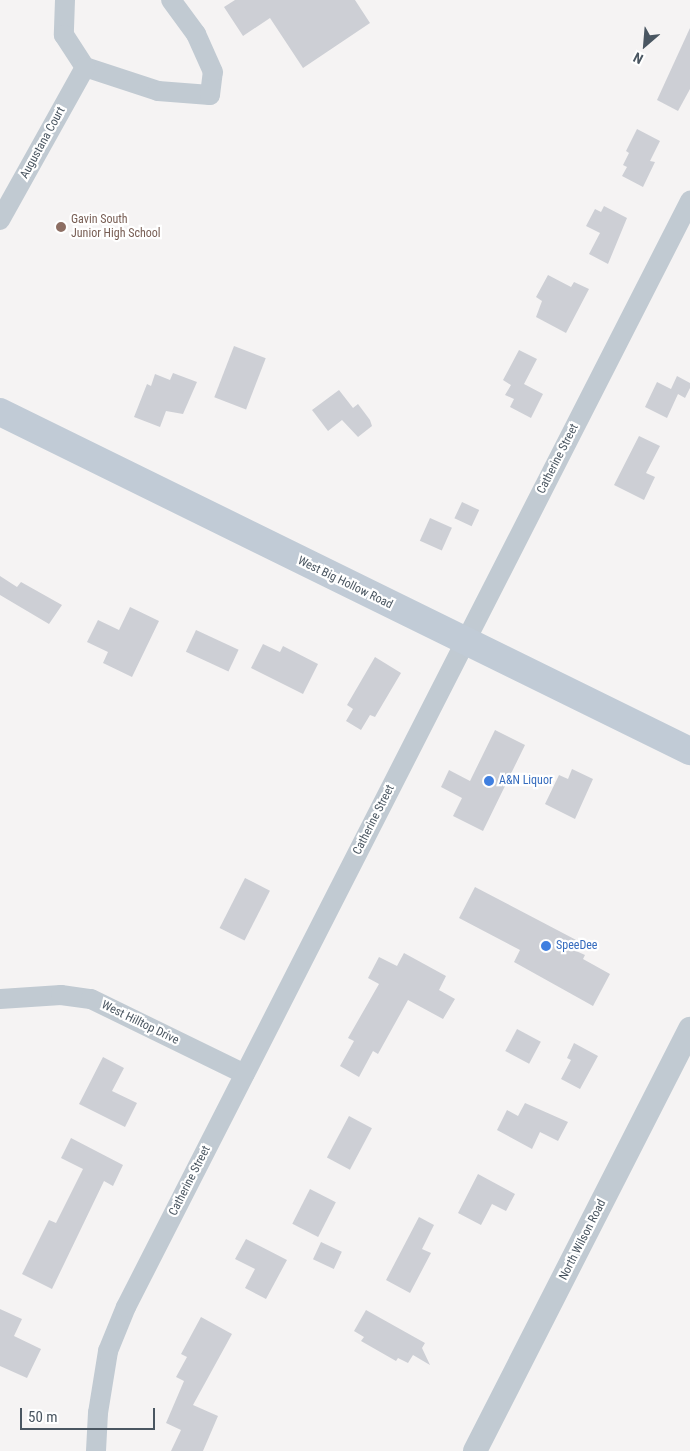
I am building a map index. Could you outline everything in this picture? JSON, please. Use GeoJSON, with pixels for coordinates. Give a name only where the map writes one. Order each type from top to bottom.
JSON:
{"type":"FeatureCollection","features":[{"type":"Feature","properties":{"kind":"main road","name":"West Big Hollow Road"},"geometry":{"type":"LineString","coordinates":[[0,412],[690,752]]}},
{"type":"Feature","properties":{"kind":"street"},"geometry":{"type":"LineString","coordinates":[[65,0],[64,35],[86,67],[158,91],[210,95],[213,72],[196,34],[171,0]]}},
{"type":"Feature","properties":{"kind":"street","name":"Augustana Court"},"geometry":{"type":"LineString","coordinates":[[0,220],[86,67]]}},
{"type":"Feature","properties":{"kind":"street","name":"Catherine Street"},"geometry":{"type":"LineString","coordinates":[[96,1451],[98,1413],[108,1351],[126,1307],[690,201]]}},
{"type":"Feature","properties":{"kind":"street","name":"West Hilltop Drive"},"geometry":{"type":"LineString","coordinates":[[0,999],[61,994],[91,999],[244,1074]]}},
{"type":"Feature","properties":{"kind":"street","name":"North Wilson Road"},"geometry":{"type":"LineString","coordinates":[[475,1451],[690,1029]]}},
{"type":"Feature","properties":{"kind":"building"},"geometry":{"type":"Polygon","coordinates":[[[235,0],[355,0],[370,23],[303,68],[270,18],[243,36],[224,7],[235,0]]]}},
{"type":"Feature","properties":{"kind":"building"},"geometry":{"type":"Polygon","coordinates":[[[690,28],[690,89],[678,111],[657,100],[690,28]]]}},
{"type":"Feature","properties":{"kind":"building"},"geometry":{"type":"Polygon","coordinates":[[[637,129],[660,141],[650,161],[655,162],[643,187],[622,176],[627,167],[623,165],[629,153],[626,151],[637,129]]]}},
{"type":"Feature","properties":{"kind":"building"},"geometry":{"type":"Polygon","coordinates":[[[604,206],[627,218],[608,264],[589,254],[600,233],[586,226],[595,209],[601,212],[604,206]]]}},
{"type":"Feature","properties":{"kind":"building"},"geometry":{"type":"Polygon","coordinates":[[[548,275],[571,287],[574,282],[589,289],[566,333],[536,317],[542,301],[536,297],[548,275]]]}},
{"type":"Feature","properties":{"kind":"building"},"geometry":{"type":"Polygon","coordinates":[[[234,346],[266,358],[246,410],[214,397],[234,346]]]}},
{"type":"Feature","properties":{"kind":"building"},"geometry":{"type":"Polygon","coordinates":[[[519,350],[537,359],[524,384],[543,394],[531,418],[510,407],[514,399],[505,395],[511,385],[503,380],[519,350]]]}},
{"type":"Feature","properties":{"kind":"building"},"geometry":{"type":"Polygon","coordinates":[[[173,373],[197,382],[183,414],[166,411],[160,427],[134,417],[147,384],[151,386],[155,374],[170,380],[173,373]]]}},
{"type":"Feature","properties":{"kind":"building"},"geometry":{"type":"Polygon","coordinates":[[[677,376],[690,383],[690,388],[685,398],[678,394],[667,418],[645,407],[657,382],[671,389],[677,376]]]}},
{"type":"Feature","properties":{"kind":"building"},"geometry":{"type":"Polygon","coordinates":[[[339,390],[353,408],[358,404],[370,420],[372,426],[358,437],[342,420],[328,431],[312,410],[339,390]]]}},
{"type":"Feature","properties":{"kind":"building"},"geometry":{"type":"Polygon","coordinates":[[[639,436],[660,446],[646,473],[655,477],[644,500],[614,485],[639,436]]]}},
{"type":"Feature","properties":{"kind":"building"},"geometry":{"type":"Polygon","coordinates":[[[462,502],[479,510],[472,526],[454,518],[462,502]]]}},
{"type":"Feature","properties":{"kind":"building"},"geometry":{"type":"Polygon","coordinates":[[[430,518],[452,528],[442,551],[420,541],[430,518]]]}},
{"type":"Feature","properties":{"kind":"building"},"geometry":{"type":"Polygon","coordinates":[[[0,576],[17,587],[21,582],[62,605],[49,624],[0,595],[0,576]]]}},
{"type":"Feature","properties":{"kind":"building"},"geometry":{"type":"Polygon","coordinates":[[[130,607],[159,621],[132,677],[103,663],[108,652],[87,642],[98,620],[119,630],[130,607]]]}},
{"type":"Feature","properties":{"kind":"building"},"geometry":{"type":"Polygon","coordinates":[[[196,630],[239,650],[228,672],[186,652],[196,630]]]}},
{"type":"Feature","properties":{"kind":"building"},"geometry":{"type":"Polygon","coordinates":[[[263,644],[280,652],[283,646],[318,664],[303,694],[251,668],[263,644]]]}},
{"type":"Feature","properties":{"kind":"building"},"geometry":{"type":"Polygon","coordinates":[[[375,657],[401,673],[375,717],[370,715],[361,730],[346,721],[353,709],[347,705],[375,657]]]}},
{"type":"Feature","properties":{"kind":"building","name":"A&N Liquor"},"geometry":{"type":"Polygon","coordinates":[[[495,730],[525,745],[483,831],[453,816],[462,798],[441,787],[449,770],[470,781],[495,730]]]}},
{"type":"Feature","properties":{"kind":"building"},"geometry":{"type":"Polygon","coordinates":[[[572,769],[593,779],[575,819],[545,804],[559,775],[568,779],[572,769]]]}},
{"type":"Feature","properties":{"kind":"building"},"geometry":{"type":"Polygon","coordinates":[[[245,878],[270,891],[245,941],[220,928],[245,878]]]}},
{"type":"Feature","properties":{"kind":"building","name":"SpeeDee"},"geometry":{"type":"Polygon","coordinates":[[[475,887],[580,942],[576,951],[585,955],[583,959],[610,974],[593,1006],[514,962],[520,950],[459,918],[475,887]]]}},
{"type":"Feature","properties":{"kind":"building"},"geometry":{"type":"Polygon","coordinates":[[[404,953],[446,976],[439,990],[455,999],[443,1019],[408,1000],[378,1054],[373,1051],[359,1077],[340,1066],[354,1041],[348,1038],[379,984],[368,978],[379,957],[397,966],[404,953]]]}},
{"type":"Feature","properties":{"kind":"building"},"geometry":{"type":"Polygon","coordinates":[[[517,1029],[541,1042],[529,1064],[505,1051],[517,1029]]]}},
{"type":"Feature","properties":{"kind":"building"},"geometry":{"type":"Polygon","coordinates":[[[574,1043],[598,1056],[580,1089],[561,1079],[571,1060],[567,1058],[574,1043]]]}},
{"type":"Feature","properties":{"kind":"building"},"geometry":{"type":"Polygon","coordinates":[[[103,1057],[124,1068],[112,1091],[137,1103],[125,1127],[79,1104],[103,1057]]]}},
{"type":"Feature","properties":{"kind":"building"},"geometry":{"type":"Polygon","coordinates":[[[525,1103],[568,1122],[558,1141],[540,1132],[532,1149],[497,1130],[507,1110],[518,1116],[525,1103]]]}},
{"type":"Feature","properties":{"kind":"building"},"geometry":{"type":"Polygon","coordinates":[[[349,1116],[372,1128],[350,1170],[327,1157],[349,1116]]]}},
{"type":"Feature","properties":{"kind":"building"},"geometry":{"type":"Polygon","coordinates":[[[71,1138],[123,1165],[113,1186],[104,1181],[52,1289],[22,1274],[49,1220],[56,1223],[83,1169],[61,1158],[71,1138]]]}},
{"type":"Feature","properties":{"kind":"building"},"geometry":{"type":"Polygon","coordinates":[[[478,1174],[515,1194],[506,1211],[492,1204],[481,1225],[458,1213],[478,1174]]]}},
{"type":"Feature","properties":{"kind":"building"},"geometry":{"type":"Polygon","coordinates":[[[310,1189],[336,1202],[318,1237],[292,1224],[310,1189]]]}},
{"type":"Feature","properties":{"kind":"building"},"geometry":{"type":"Polygon","coordinates":[[[419,1217],[434,1225],[422,1249],[431,1253],[410,1293],[386,1280],[419,1217]]]}},
{"type":"Feature","properties":{"kind":"building"},"geometry":{"type":"Polygon","coordinates":[[[246,1239],[287,1260],[266,1299],[245,1288],[255,1269],[235,1259],[246,1239]]]}},
{"type":"Feature","properties":{"kind":"building"},"geometry":{"type":"Polygon","coordinates":[[[321,1242],[342,1252],[334,1269],[313,1259],[321,1242]]]}},
{"type":"Feature","properties":{"kind":"building"},"geometry":{"type":"Polygon","coordinates":[[[0,1309],[22,1319],[14,1336],[41,1349],[27,1378],[0,1366],[0,1309]]]}},
{"type":"Feature","properties":{"kind":"building"},"geometry":{"type":"Polygon","coordinates":[[[366,1310],[425,1343],[422,1348],[430,1365],[413,1355],[408,1363],[398,1358],[396,1361],[361,1341],[364,1337],[354,1331],[366,1310]]]}},
{"type":"Feature","properties":{"kind":"building"},"geometry":{"type":"Polygon","coordinates":[[[201,1317],[232,1334],[193,1405],[218,1416],[203,1451],[171,1451],[181,1430],[166,1423],[184,1381],[176,1377],[187,1357],[181,1354],[201,1317]]]}},
{"type":"Feature","properties":{"kind":"place","name":"Gavin South Junior High School"},"geometry":{"type":"Point","coordinates":[61,227]}},
{"type":"Feature","properties":{"kind":"place","name":"A&N Liquor"},"geometry":{"type":"Point","coordinates":[489,781]}},
{"type":"Feature","properties":{"kind":"place","name":"SpeeDee"},"geometry":{"type":"Point","coordinates":[546,946]}}]}
